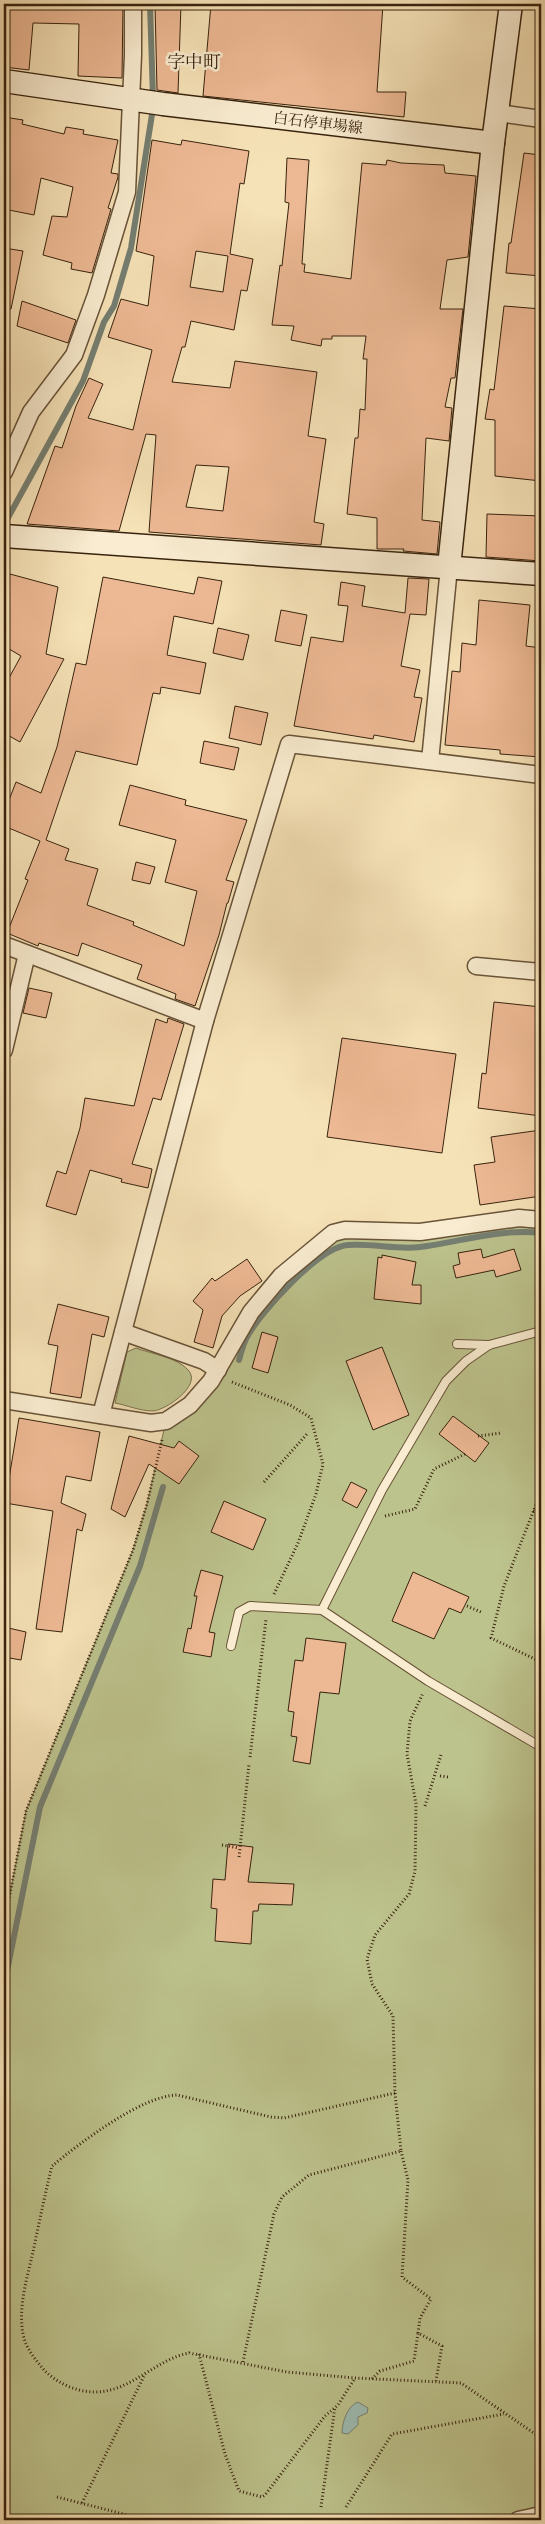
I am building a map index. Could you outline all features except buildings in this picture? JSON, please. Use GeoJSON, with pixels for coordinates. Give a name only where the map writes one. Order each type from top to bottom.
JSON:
{"type":"FeatureCollection","features":[{"type":"Feature","properties":{"kind":"street"},"geometry":{"type":"LineString","coordinates":[[4,472],[31,412],[74,355],[96,295],[127,192],[135,100],[133,4]]}},
{"type":"Feature","properties":{"kind":"street"},"geometry":{"type":"LineString","coordinates":[[430,761],[493,143],[511,4]]}},
{"type":"Feature","properties":{"kind":"street","name":"白石停車場線"},"geometry":{"type":"LineString","coordinates":[[4,81],[163,104],[493,143]]}},
{"type":"Feature","properties":{"kind":"street"},"geometry":{"type":"LineString","coordinates":[[498,113],[541,119]]}},
{"type":"Feature","properties":{"kind":"street"},"geometry":{"type":"LineString","coordinates":[[5,536],[541,574]]}},
{"type":"Feature","properties":{"kind":"street"},"geometry":{"type":"LineString","coordinates":[[101,1415],[205,1021],[289,744],[541,774]]}},
{"type":"Feature","properties":{"kind":"street"},"geometry":{"type":"LineString","coordinates":[[4,945],[205,1021]]}},
{"type":"Feature","properties":{"kind":"street"},"geometry":{"type":"LineString","coordinates":[[4,1050],[27,954]]}},
{"type":"Feature","properties":{"kind":"street"},"geometry":{"type":"LineString","coordinates":[[476,966],[541,972]]}},
{"type":"Feature","properties":{"kind":"street"},"geometry":{"type":"LineString","coordinates":[[4,1400],[151,1423],[166,1421],[190,1405],[218,1370],[251,1312],[281,1276],[333,1233],[346,1230],[420,1232],[519,1218],[541,1220]]}},
{"type":"Feature","properties":{"kind":"street"},"geometry":{"type":"LineString","coordinates":[[123,1332],[204,1361],[218,1370]]}},
{"type":"Feature","properties":{"kind":"street"},"geometry":{"type":"LineString","coordinates":[[518,2520],[541,2515]]}},
{"type":"Feature","properties":{"kind":"lane"},"geometry":{"type":"LineString","coordinates":[[457,1344],[489,1345],[541,1331]]}},
{"type":"Feature","properties":{"kind":"lane"},"geometry":{"type":"LineString","coordinates":[[322,1610],[367,1521],[446,1381],[466,1361],[489,1345]]}},
{"type":"Feature","properties":{"kind":"lane"},"geometry":{"type":"LineString","coordinates":[[231,1646],[239,1612],[250,1606],[322,1610],[428,1681],[541,1746]]}},
{"type":"Feature","properties":{"kind":"path"},"geometry":{"type":"LineString","coordinates":[[232,1382],[290,1405],[311,1418],[324,1464],[316,1494],[298,1543],[268,1607]]}},
{"type":"Feature","properties":{"kind":"path"},"geometry":{"type":"LineString","coordinates":[[4,1924],[26,1812],[133,1550],[148,1504],[166,1421]]}},
{"type":"Feature","properties":{"kind":"path"},"geometry":{"type":"LineString","coordinates":[[478,1436],[501,1432]]}},
{"type":"Feature","properties":{"kind":"path"},"geometry":{"type":"LineString","coordinates":[[264,1482],[307,1434]]}},
{"type":"Feature","properties":{"kind":"path"},"geometry":{"type":"LineString","coordinates":[[367,1521],[415,1509],[434,1469],[465,1454]]}},
{"type":"Feature","properties":{"kind":"path"},"geometry":{"type":"LineString","coordinates":[[541,1492],[504,1586],[491,1638],[541,1662]]}},
{"type":"Feature","properties":{"kind":"path"},"geometry":{"type":"LineString","coordinates":[[533,1511],[541,1514]]}},
{"type":"Feature","properties":{"kind":"path"},"geometry":{"type":"LineString","coordinates":[[467,1606],[481,1612]]}},
{"type":"Feature","properties":{"kind":"path"},"geometry":{"type":"LineString","coordinates":[[250,1757],[265,1630]]}},
{"type":"Feature","properties":{"kind":"path"},"geometry":{"type":"LineString","coordinates":[[372,2379],[380,2371],[414,2361],[420,2318],[431,2300],[402,2277],[408,2180],[401,2151],[395,2093],[393,2016],[372,1984],[367,1959],[375,1935],[409,1894],[415,1871],[416,1804],[407,1754],[410,1721],[428,1681]]}},
{"type":"Feature","properties":{"kind":"path"},"geometry":{"type":"LineString","coordinates":[[425,1806],[441,1754]]}},
{"type":"Feature","properties":{"kind":"path"},"geometry":{"type":"LineString","coordinates":[[239,1857],[249,1764]]}},
{"type":"Feature","properties":{"kind":"path"},"geometry":{"type":"LineString","coordinates":[[440,1776],[448,1777]]}},
{"type":"Feature","properties":{"kind":"path"},"geometry":{"type":"LineString","coordinates":[[222,1845],[239,1848]]}},
{"type":"Feature","properties":{"kind":"path"},"geometry":{"type":"LineString","coordinates":[[395,2093],[284,2118],[272,2117],[177,2095],[167,2095],[156,2098],[106,2126],[52,2166],[23,2297],[23,2334],[32,2357],[53,2379],[72,2388],[96,2392],[121,2386],[145,2375],[179,2355],[189,2352],[287,2372],[355,2378],[436,2380],[461,2383],[541,2438]]}},
{"type":"Feature","properties":{"kind":"path"},"geometry":{"type":"LineString","coordinates":[[243,2362],[274,2214],[282,2197],[309,2175],[401,2151]]}},
{"type":"Feature","properties":{"kind":"path"},"geometry":{"type":"LineString","coordinates":[[418,2333],[442,2346],[436,2380]]}},
{"type":"Feature","properties":{"kind":"path"},"geometry":{"type":"LineString","coordinates":[[199,2354],[225,2454],[241,2493],[262,2497],[324,2416],[335,2407],[355,2378]]}},
{"type":"Feature","properties":{"kind":"path"},"geometry":{"type":"LineString","coordinates":[[82,2503],[145,2375]]}},
{"type":"Feature","properties":{"kind":"path"},"geometry":{"type":"LineString","coordinates":[[321,2507],[335,2407]]}},
{"type":"Feature","properties":{"kind":"path"},"geometry":{"type":"LineString","coordinates":[[346,2506],[392,2434],[504,2414]]}},
{"type":"Feature","properties":{"kind":"path"},"geometry":{"type":"LineString","coordinates":[[57,2497],[147,2520]]}},
{"type":"Feature","properties":{"kind":"path"},"geometry":{"type":"LineString","coordinates":[[188,2520],[197,2520]]}},
{"type":"Feature","properties":{"kind":"green space"},"geometry":{"type":"Polygon","coordinates":[[[541,1220],[541,2515],[518,2520],[4,2520],[4,1925],[26,1811],[133,1550],[147,1504],[166,1421],[190,1405],[237,1336],[324,1238],[541,1220]]]}},
{"type":"Feature","properties":{"kind":"green space"},"geometry":{"type":"Polygon","coordinates":[[[136,1348],[178,1362],[189,1371],[191,1377],[186,1390],[173,1402],[159,1410],[143,1410],[115,1403],[127,1352],[136,1348]]]}},
{"type":"Feature","properties":{"kind":"water"},"geometry":{"type":"Polygon","coordinates":[[[358,2402],[368,2408],[367,2413],[358,2417],[358,2425],[348,2434],[342,2433],[348,2411],[358,2402]]]}},
{"type":"Feature","properties":{"kind":"waterway"},"geometry":{"type":"LineString","coordinates":[[150,4],[153,98]]}},
{"type":"Feature","properties":{"kind":"waterway"},"geometry":{"type":"LineString","coordinates":[[4,525],[83,381],[104,322],[114,306],[131,248],[153,108]]}},
{"type":"Feature","properties":{"kind":"waterway"},"geometry":{"type":"LineString","coordinates":[[239,1360],[246,1339],[276,1298],[306,1269],[336,1249],[348,1245],[411,1248],[511,1232],[541,1233]]}},
{"type":"Feature","properties":{"kind":"waterway"},"geometry":{"type":"LineString","coordinates":[[4,1986],[40,1807],[140,1566],[163,1487]]}},
{"type":"Feature","properties":{"kind":"district","name":"字中町"},"geometry":{"type":"Point","coordinates":[194,62]}}]}
